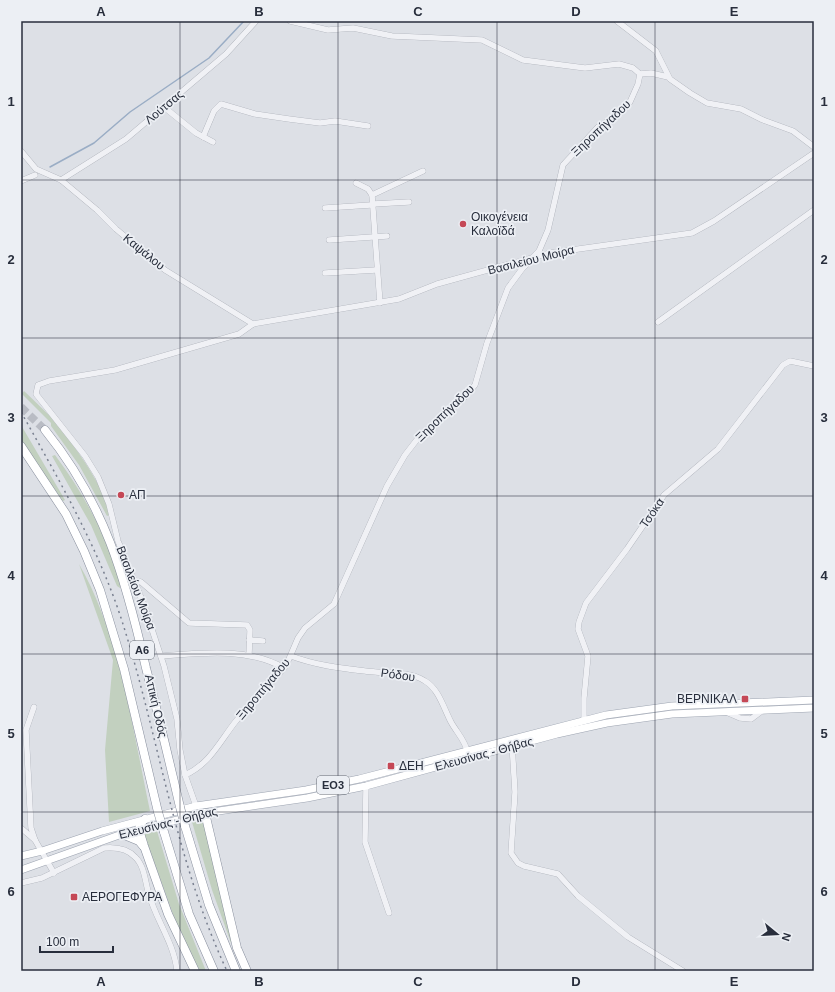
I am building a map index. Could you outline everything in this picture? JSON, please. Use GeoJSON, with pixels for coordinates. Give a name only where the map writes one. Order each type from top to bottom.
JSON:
{"type":"FeatureCollection","features":[{"type":"Feature","properties":{"kind":"highway","name":"Αττική Οδός"},"geometry":{"type":"LineString","coordinates":[[45,430],[75,471],[90,497],[112,543],[122,570],[185,826],[209,905],[236,971]]}},
{"type":"Feature","properties":{"kind":"highway","name":"Αττική Οδός"},"geometry":{"type":"LineString","coordinates":[[21,446],[66,514],[84,551],[100,590],[124,669],[158,812],[189,914],[214,971]]}},
{"type":"Feature","properties":{"kind":"highway"},"geometry":{"type":"LineString","coordinates":[[205,813],[237,948],[247,971]]}},
{"type":"Feature","properties":{"kind":"highway"},"geometry":{"type":"LineString","coordinates":[[145,819],[140,824],[139,830],[144,846],[168,914],[196,971]]}},
{"type":"Feature","properties":{"kind":"highway"},"geometry":{"type":"LineString","coordinates":[[122,834],[139,841],[144,846]]}},
{"type":"Feature","properties":{"kind":"main road","name":"Ελευσίνας - Θήβας"},"geometry":{"type":"LineString","coordinates":[[21,856],[42,851],[102,831],[196,806],[332,785],[511,738],[626,711],[664,706],[814,700]]}},
{"type":"Feature","properties":{"kind":"main road","name":"Ελευσίνας - Θήβας"},"geometry":{"type":"LineString","coordinates":[[21,870],[122,834],[205,813],[307,798],[366,786],[513,746],[627,719],[672,714],[814,708]]}},
{"type":"Feature","properties":{"kind":"main road"},"geometry":{"type":"LineString","coordinates":[[196,806],[205,813]]}},
{"type":"Feature","properties":{"kind":"street","name":"Λούτσας"},"geometry":{"type":"LineString","coordinates":[[61,180],[126,139],[226,54],[256,21]]}},
{"type":"Feature","properties":{"kind":"street"},"geometry":{"type":"LineString","coordinates":[[290,21],[333,31],[353,28],[386,35],[482,40],[523,60],[585,68],[619,64],[633,68],[640,74],[651,73],[668,77]]}},
{"type":"Feature","properties":{"kind":"street"},"geometry":{"type":"LineString","coordinates":[[617,21],[658,53],[668,77],[675,84],[707,103],[741,109],[763,120],[793,131],[814,147]]}},
{"type":"Feature","properties":{"kind":"street","name":"Ξηροπήγαδου"},"geometry":{"type":"LineString","coordinates":[[185,775],[200,766],[219,746],[235,722],[284,668],[291,656],[298,638],[305,628],[334,604],[387,486],[405,455],[419,436],[463,398],[475,385],[487,343],[508,288],[539,251],[548,230],[563,165],[598,127],[613,118],[630,102],[638,84],[640,74]]}},
{"type":"Feature","properties":{"kind":"street"},"geometry":{"type":"LineString","coordinates":[[203,137],[214,111],[221,104],[255,114],[320,123],[335,121],[368,126]]}},
{"type":"Feature","properties":{"kind":"street"},"geometry":{"type":"LineString","coordinates":[[164,106],[203,137],[212,142]]}},
{"type":"Feature","properties":{"kind":"street","name":"Καψάλου"},"geometry":{"type":"LineString","coordinates":[[21,151],[36,169],[61,180],[165,270],[253,324]]}},
{"type":"Feature","properties":{"kind":"street","name":"Βασιλείου Μοίρα"},"geometry":{"type":"LineString","coordinates":[[196,806],[185,775],[174,705],[161,656],[144,605],[132,580],[118,541],[109,504],[98,477],[71,437],[36,394],[36,388],[40,384],[50,381],[115,370],[238,334],[253,324],[399,299],[437,284],[533,257],[582,248],[692,233],[714,222],[814,153]]}},
{"type":"Feature","properties":{"kind":"street"},"geometry":{"type":"LineString","coordinates":[[372,195],[423,171]]}},
{"type":"Feature","properties":{"kind":"street"},"geometry":{"type":"LineString","coordinates":[[21,182],[36,174]]}},
{"type":"Feature","properties":{"kind":"street"},"geometry":{"type":"LineString","coordinates":[[356,182],[368,189],[372,195],[376,270],[380,303]]}},
{"type":"Feature","properties":{"kind":"street"},"geometry":{"type":"LineString","coordinates":[[325,208],[409,202]]}},
{"type":"Feature","properties":{"kind":"street"},"geometry":{"type":"LineString","coordinates":[[658,322],[814,210]]}},
{"type":"Feature","properties":{"kind":"street"},"geometry":{"type":"LineString","coordinates":[[329,240],[388,236]]}},
{"type":"Feature","properties":{"kind":"street"},"geometry":{"type":"LineString","coordinates":[[325,273],[376,270]]}},
{"type":"Feature","properties":{"kind":"street","name":"Τσόκα"},"geometry":{"type":"LineString","coordinates":[[584,720],[584,698],[588,656],[578,629],[582,613],[592,594],[612,570],[664,495],[718,449],[783,365],[790,362],[814,366]]}},
{"type":"Feature","properties":{"kind":"street"},"geometry":{"type":"LineString","coordinates":[[132,580],[141,582],[187,622],[247,625],[250,630],[249,655]]}},
{"type":"Feature","properties":{"kind":"street"},"geometry":{"type":"LineString","coordinates":[[249,640],[263,641]]}},
{"type":"Feature","properties":{"kind":"street"},"geometry":{"type":"LineString","coordinates":[[161,656],[218,654],[249,655],[262,657],[284,668]]}},
{"type":"Feature","properties":{"kind":"street","name":"Ρόδου"},"geometry":{"type":"LineString","coordinates":[[291,656],[321,665],[409,675],[425,681],[433,688],[468,750]]}},
{"type":"Feature","properties":{"kind":"street"},"geometry":{"type":"LineString","coordinates":[[34,707],[26,730],[31,828],[35,840],[54,873]]}},
{"type":"Feature","properties":{"kind":"street"},"geometry":{"type":"LineString","coordinates":[[511,738],[513,746],[515,792],[512,857],[524,866],[558,874],[578,896],[628,938],[683,971]]}},
{"type":"Feature","properties":{"kind":"street"},"geometry":{"type":"LineString","coordinates":[[468,750],[469,758]]}},
{"type":"Feature","properties":{"kind":"street"},"geometry":{"type":"LineString","coordinates":[[366,786],[365,842],[389,913]]}},
{"type":"Feature","properties":{"kind":"street"},"geometry":{"type":"LineString","coordinates":[[21,828],[35,840]]}},
{"type":"Feature","properties":{"kind":"street"},"geometry":{"type":"LineString","coordinates":[[21,884],[54,873],[104,848],[121,848],[135,856],[140,862],[153,908],[172,945],[177,971]]}},
{"type":"Feature","properties":{"kind":"green space"},"geometry":{"type":"Polygon","coordinates":[[[24,391],[64,432],[89,468],[103,494],[109,515],[107,516],[79,465],[51,426],[51,423],[22,394],[24,391]]]}},
{"type":"Feature","properties":{"kind":"green space"},"geometry":{"type":"Polygon","coordinates":[[[21,425],[65,500],[63,501],[21,441],[21,425]]]}},
{"type":"Feature","properties":{"kind":"green space"},"geometry":{"type":"Polygon","coordinates":[[[55,455],[74,482],[97,523],[119,578],[120,588],[117,586],[91,525],[52,456],[55,455]]]}},
{"type":"Feature","properties":{"kind":"green space"},"geometry":{"type":"Polygon","coordinates":[[[79,564],[105,621],[115,652],[124,684],[150,811],[109,822],[105,750],[113,660],[79,564]]]}},
{"type":"Feature","properties":{"kind":"green space"},"geometry":{"type":"Polygon","coordinates":[[[203,819],[233,942],[231,943],[212,890],[192,822],[203,819]]]}},
{"type":"Feature","properties":{"kind":"green space"},"geometry":{"type":"Polygon","coordinates":[[[157,831],[179,904],[206,971],[200,971],[178,928],[144,834],[157,831]]]}},
{"type":"Feature","properties":{"kind":"waterway"},"geometry":{"type":"LineString","coordinates":[[50,167],[94,143],[130,112],[209,58],[244,21]]}},
{"type":"Feature","properties":{"kind":"tunnel"},"geometry":{"type":"LineString","coordinates":[[21,407],[45,430]]}},
{"type":"Feature","properties":{"kind":"railway"},"geometry":{"type":"LineString","coordinates":[[21,412],[90,540],[122,621],[194,886],[209,929],[227,971]]}},
{"type":"Feature","properties":{"kind":"place","name":"Οικογένεια Καλοϊδά"},"geometry":{"type":"Point","coordinates":[463,224]}},
{"type":"Feature","properties":{"kind":"place","name":"ΑΠ"},"geometry":{"type":"Point","coordinates":[121,495]}},
{"type":"Feature","properties":{"kind":"place","name":"ΒΕΡΝΙΚΑΛ"},"geometry":{"type":"Point","coordinates":[745,699]}},
{"type":"Feature","properties":{"kind":"place","name":"ΔΕΗ"},"geometry":{"type":"Point","coordinates":[391,766]}},
{"type":"Feature","properties":{"kind":"place","name":"ΑΕΡΟΓΕΦΥΡΑ"},"geometry":{"type":"Point","coordinates":[74,897]}}]}
